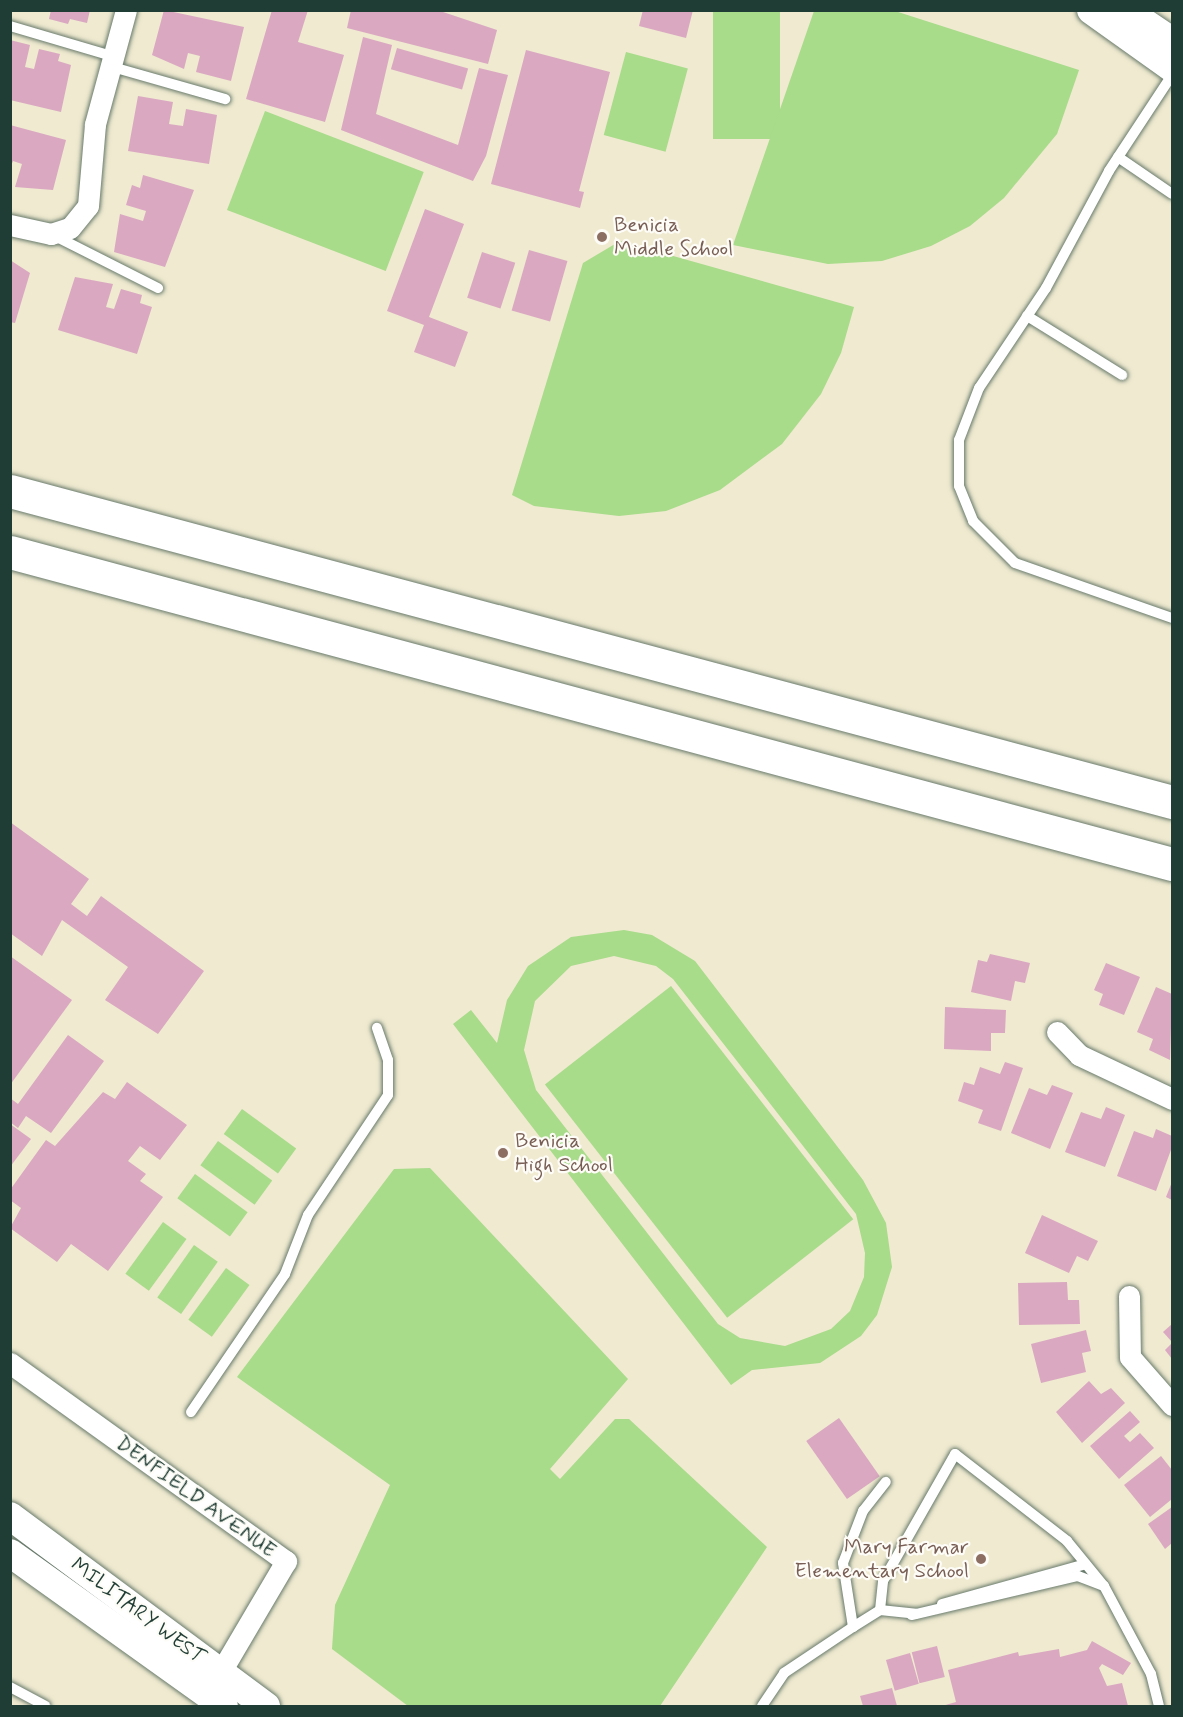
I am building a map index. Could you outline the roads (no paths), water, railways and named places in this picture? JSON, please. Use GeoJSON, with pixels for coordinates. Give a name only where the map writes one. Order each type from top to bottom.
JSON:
{"type":"FeatureCollection","features":[{"type":"Feature","properties":{"kind":"highway"},"geometry":{"type":"LineString","coordinates":[[10,491],[1173,802]]}},
{"type":"Feature","properties":{"kind":"highway"},"geometry":{"type":"LineString","coordinates":[[10,552],[1173,866]]}},
{"type":"Feature","properties":{"kind":"main road"},"geometry":{"type":"LineString","coordinates":[[1091,10],[1173,68]]}},
{"type":"Feature","properties":{"kind":"main road"},"geometry":{"type":"LineString","coordinates":[[1126,10],[1173,41]]}},
{"type":"Feature","properties":{"kind":"main road","name":"MILITARY WEST"},"geometry":{"type":"LineString","coordinates":[[10,1516],[217,1691]]}},
{"type":"Feature","properties":{"kind":"main road","name":"MILITARY WEST"},"geometry":{"type":"LineString","coordinates":[[10,1553],[217,1691],[266,1707]]}},
{"type":"Feature","properties":{"kind":"street"},"geometry":{"type":"LineString","coordinates":[[10,225],[51,234],[80,219],[92,195],[95,124],[126,10]]}},
{"type":"Feature","properties":{"kind":"street"},"geometry":{"type":"LineString","coordinates":[[1057,1032],[1079,1055],[1173,1099]]}},
{"type":"Feature","properties":{"kind":"street"},"geometry":{"type":"LineString","coordinates":[[1129,1296],[1130,1357],[1173,1406]]}},
{"type":"Feature","properties":{"kind":"street","name":"DENFIELD AVENUE"},"geometry":{"type":"LineString","coordinates":[[10,1363],[286,1561],[217,1691]]}},
{"type":"Feature","properties":{"kind":"lane"},"geometry":{"type":"LineString","coordinates":[[10,26],[225,99]]}},
{"type":"Feature","properties":{"kind":"lane"},"geometry":{"type":"LineString","coordinates":[[1173,75],[1118,158],[1027,316],[979,388],[959,440],[959,486],[973,521],[1015,563],[1173,618]]}},
{"type":"Feature","properties":{"kind":"lane"},"geometry":{"type":"LineString","coordinates":[[1118,158],[1173,194]]}},
{"type":"Feature","properties":{"kind":"lane"},"geometry":{"type":"LineString","coordinates":[[51,234],[158,288]]}},
{"type":"Feature","properties":{"kind":"lane"},"geometry":{"type":"LineString","coordinates":[[1027,316],[1122,375]]}},
{"type":"Feature","properties":{"kind":"lane"},"geometry":{"type":"LineString","coordinates":[[191,1412],[285,1274],[308,1215],[388,1095],[388,1060],[377,1028]]}},
{"type":"Feature","properties":{"kind":"lane"},"geometry":{"type":"LineString","coordinates":[[880,1611],[883,1581],[955,1454],[1067,1541],[1104,1586],[1151,1674],[1159,1707]]}},
{"type":"Feature","properties":{"kind":"lane"},"geometry":{"type":"LineString","coordinates":[[853,1627],[843,1563],[859,1518],[886,1482]]}},
{"type":"Feature","properties":{"kind":"lane"},"geometry":{"type":"LineString","coordinates":[[912,1615],[1086,1564]]}},
{"type":"Feature","properties":{"kind":"lane"},"geometry":{"type":"LineString","coordinates":[[762,1707],[784,1673],[880,1611],[912,1615],[1078,1576],[1104,1586]]}},
{"type":"Feature","properties":{"kind":"lane"},"geometry":{"type":"LineString","coordinates":[[10,1687],[45,1707]]}},
{"type":"Feature","properties":{"kind":"place","name":"Benicia Middle School"},"geometry":{"type":"Point","coordinates":[602,237]}},
{"type":"Feature","properties":{"kind":"place","name":"Benicia High School"},"geometry":{"type":"Point","coordinates":[503,1153]}},
{"type":"Feature","properties":{"kind":"place","name":"Mary Farmar Elementary School"},"geometry":{"type":"Point","coordinates":[981,1559]}}]}
